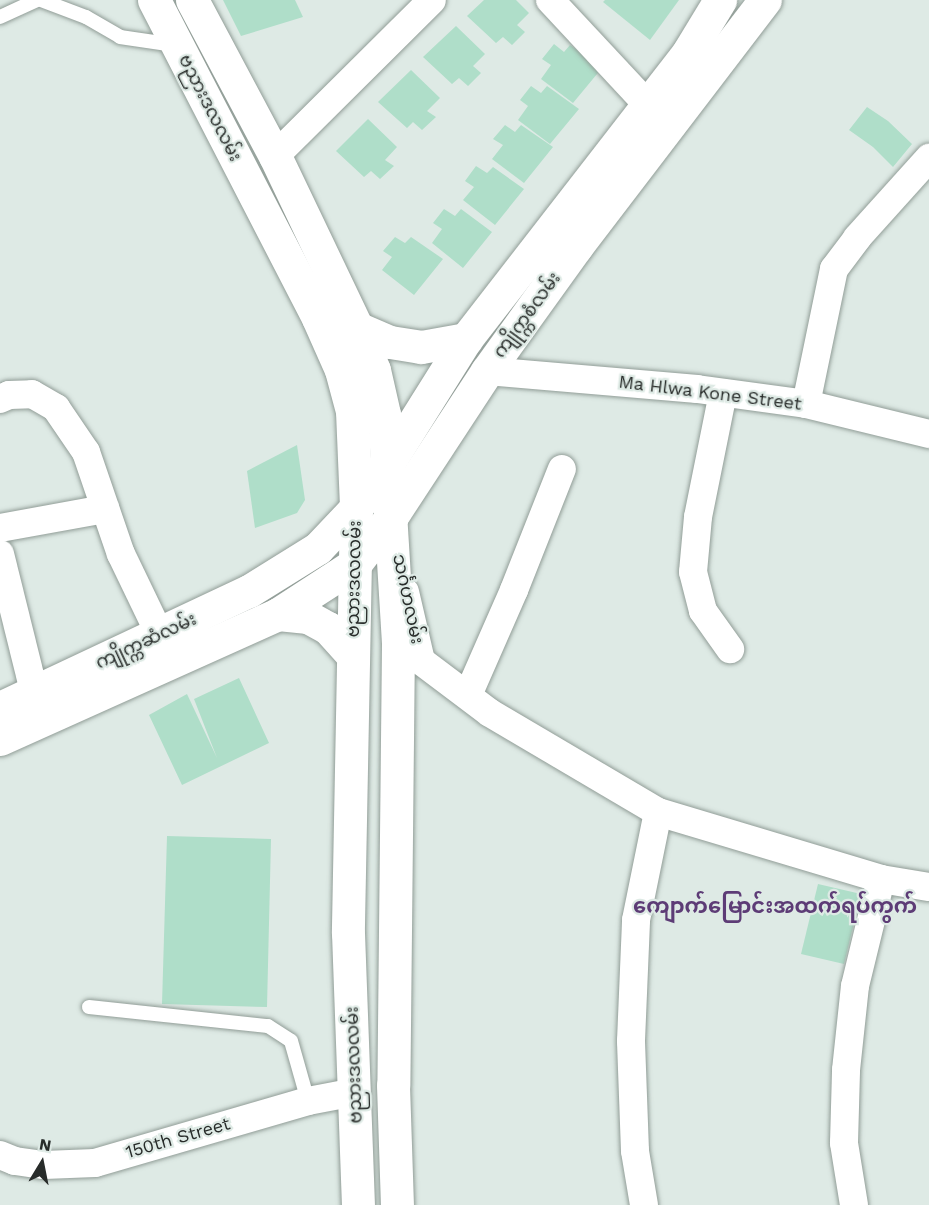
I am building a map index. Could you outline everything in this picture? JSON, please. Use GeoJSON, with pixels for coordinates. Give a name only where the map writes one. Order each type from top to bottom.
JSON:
{"type":"FeatureCollection","features":[{"type":"Feature","properties":{"kind":"main road","name":"ဗညားဒလလမ်း"},"geometry":{"type":"LineString","coordinates":[[153,0],[193,38],[259,126],[357,328],[374,370],[384,414],[392,516],[398,645],[393,1074],[397,1205]]}},
{"type":"Feature","properties":{"kind":"main road","name":"ဗညားဒလလမ်း"},"geometry":{"type":"LineString","coordinates":[[192,0],[193,38],[227,142],[318,318],[341,370],[352,411],[356,508],[348,933],[358,1205]]}},
{"type":"Feature","properties":{"kind":"main road","name":"ကျိုက္ကစံလမ်း"},"geometry":{"type":"LineString","coordinates":[[289,568],[318,548],[356,508],[387,465],[466,339],[689,51],[720,0]]}},
{"type":"Feature","properties":{"kind":"main road","name":"ကျိုက္ကစံလမ်း"},"geometry":{"type":"LineString","coordinates":[[278,614],[355,564],[392,516],[487,371],[576,247],[765,0]]}},
{"type":"Feature","properties":{"kind":"main road"},"geometry":{"type":"LineString","coordinates":[[227,142],[259,126]]}},
{"type":"Feature","properties":{"kind":"main road"},"geometry":{"type":"LineString","coordinates":[[357,328],[390,342],[421,347],[466,339]]}},
{"type":"Feature","properties":{"kind":"main road","name":"ကျိုက္ကဆံလမ်း"},"geometry":{"type":"LineString","coordinates":[[0,708],[160,635],[249,591],[289,568]]}},
{"type":"Feature","properties":{"kind":"main road"},"geometry":{"type":"LineString","coordinates":[[278,614],[308,617],[318,622],[328,628],[352,655]]}},
{"type":"Feature","properties":{"kind":"main road","name":"ကျိုက္ကဆံလမ်း"},"geometry":{"type":"LineString","coordinates":[[0,739],[278,614]]}},
{"type":"Feature","properties":{"kind":"street"},"geometry":{"type":"LineString","coordinates":[[275,156],[432,0]]}},
{"type":"Feature","properties":{"kind":"street"},"geometry":{"type":"LineString","coordinates":[[550,0],[648,104]]}},
{"type":"Feature","properties":{"kind":"street"},"geometry":{"type":"LineString","coordinates":[[806,404],[834,269],[857,238],[929,158]]}},
{"type":"Feature","properties":{"kind":"street","name":"Ma Hlwa Kone Street"},"geometry":{"type":"LineString","coordinates":[[487,371],[723,393],[806,404],[929,434]]}},
{"type":"Feature","properties":{"kind":"street"},"geometry":{"type":"LineString","coordinates":[[723,393],[698,517],[693,572],[703,611],[730,649]]}},
{"type":"Feature","properties":{"kind":"street"},"geometry":{"type":"LineString","coordinates":[[1,395],[32,394],[56,408],[86,452],[120,554],[160,635]]}},
{"type":"Feature","properties":{"kind":"street"},"geometry":{"type":"LineString","coordinates":[[468,695],[514,590],[562,469]]}},
{"type":"Feature","properties":{"kind":"street"},"geometry":{"type":"LineString","coordinates":[[0,528],[105,508]]}},
{"type":"Feature","properties":{"kind":"street","name":"သင်္ဂဟလမ်း"},"geometry":{"type":"LineString","coordinates":[[392,516],[403,583],[421,661],[490,713],[658,812],[881,879],[929,887]]}},
{"type":"Feature","properties":{"kind":"street"},"geometry":{"type":"LineString","coordinates":[[0,554],[34,691]]}},
{"type":"Feature","properties":{"kind":"street"},"geometry":{"type":"LineString","coordinates":[[644,1205],[635,1151],[631,1041],[636,920],[658,812]]}},
{"type":"Feature","properties":{"kind":"street"},"geometry":{"type":"LineString","coordinates":[[854,1205],[844,1143],[846,1070],[855,986],[881,879]]}},
{"type":"Feature","properties":{"kind":"street","name":"150th Street"},"geometry":{"type":"LineString","coordinates":[[0,1155],[15,1161],[44,1165],[95,1163],[308,1101],[355,1092]]}},
{"type":"Feature","properties":{"kind":"lane"},"geometry":{"type":"LineString","coordinates":[[0,17],[37,0]]}},
{"type":"Feature","properties":{"kind":"lane"},"geometry":{"type":"LineString","coordinates":[[41,0],[86,17],[120,37],[193,38]]}},
{"type":"Feature","properties":{"kind":"lane"},"geometry":{"type":"LineString","coordinates":[[89,1007],[268,1026],[291,1041],[308,1101]]}},
{"type":"Feature","properties":{"kind":"building"},"geometry":{"type":"Polygon","coordinates":[[[223,0],[295,0],[303,17],[241,36],[223,0]]]}},
{"type":"Feature","properties":{"kind":"building"},"geometry":{"type":"Polygon","coordinates":[[[484,0],[516,0],[529,13],[517,25],[525,32],[512,45],[503,37],[496,43],[467,16],[484,0]]]}},
{"type":"Feature","properties":{"kind":"building"},"geometry":{"type":"Polygon","coordinates":[[[605,0],[679,0],[650,40],[603,2],[605,0]]]}},
{"type":"Feature","properties":{"kind":"building"},"geometry":{"type":"Polygon","coordinates":[[[456,26],[485,54],[473,66],[481,73],[468,86],[459,78],[452,84],[423,57],[456,26]]]}},
{"type":"Feature","properties":{"kind":"building"},"geometry":{"type":"Polygon","coordinates":[[[554,44],[564,52],[570,45],[602,68],[573,103],[541,79],[551,65],[542,59],[554,44]]]}},
{"type":"Feature","properties":{"kind":"building"},"geometry":{"type":"Polygon","coordinates":[[[411,70],[440,98],[427,111],[436,117],[422,130],[413,122],[407,128],[378,102],[411,70]]]}},
{"type":"Feature","properties":{"kind":"building"},"geometry":{"type":"Polygon","coordinates":[[[531,86],[541,93],[547,86],[579,109],[550,144],[518,120],[528,106],[520,100],[531,86]]]}},
{"type":"Feature","properties":{"kind":"building"},"geometry":{"type":"Polygon","coordinates":[[[867,107],[888,121],[912,144],[893,167],[873,147],[849,130],[867,107]]]}},
{"type":"Feature","properties":{"kind":"building"},"geometry":{"type":"Polygon","coordinates":[[[368,119],[397,147],[385,160],[394,166],[380,179],[371,171],[364,177],[336,151],[368,119]]]}},
{"type":"Feature","properties":{"kind":"building"},"geometry":{"type":"Polygon","coordinates":[[[505,125],[515,132],[521,125],[553,147],[524,183],[492,159],[503,145],[493,139],[505,125]]]}},
{"type":"Feature","properties":{"kind":"building"},"geometry":{"type":"Polygon","coordinates":[[[476,166],[487,173],[493,167],[524,189],[495,225],[463,200],[474,187],[465,181],[476,166]]]}},
{"type":"Feature","properties":{"kind":"building"},"geometry":{"type":"Polygon","coordinates":[[[444,209],[455,216],[461,209],[492,232],[463,268],[432,243],[442,229],[433,223],[444,209]]]}},
{"type":"Feature","properties":{"kind":"building"},"geometry":{"type":"Polygon","coordinates":[[[395,237],[405,243],[411,237],[443,259],[414,295],[382,270],[392,257],[383,251],[395,237]]]}},
{"type":"Feature","properties":{"kind":"building"},"geometry":{"type":"Polygon","coordinates":[[[297,445],[305,500],[297,513],[255,528],[247,471],[297,445]]]}},
{"type":"Feature","properties":{"kind":"building"},"geometry":{"type":"Polygon","coordinates":[[[239,678],[269,743],[182,785],[149,715],[187,694],[217,758],[194,699],[239,678]]]}},
{"type":"Feature","properties":{"kind":"building"},"geometry":{"type":"Polygon","coordinates":[[[167,836],[271,839],[267,1007],[162,1004],[167,836]]]}},
{"type":"Feature","properties":{"kind":"building"},"geometry":{"type":"Polygon","coordinates":[[[818,884],[861,894],[844,964],[801,954],[818,884]]]}},
{"type":"Feature","properties":{"kind":"district","name":"ကျောက်မြောင်းအထက်ရပ်ကွက်"},"geometry":{"type":"Point","coordinates":[775,906]}}]}
